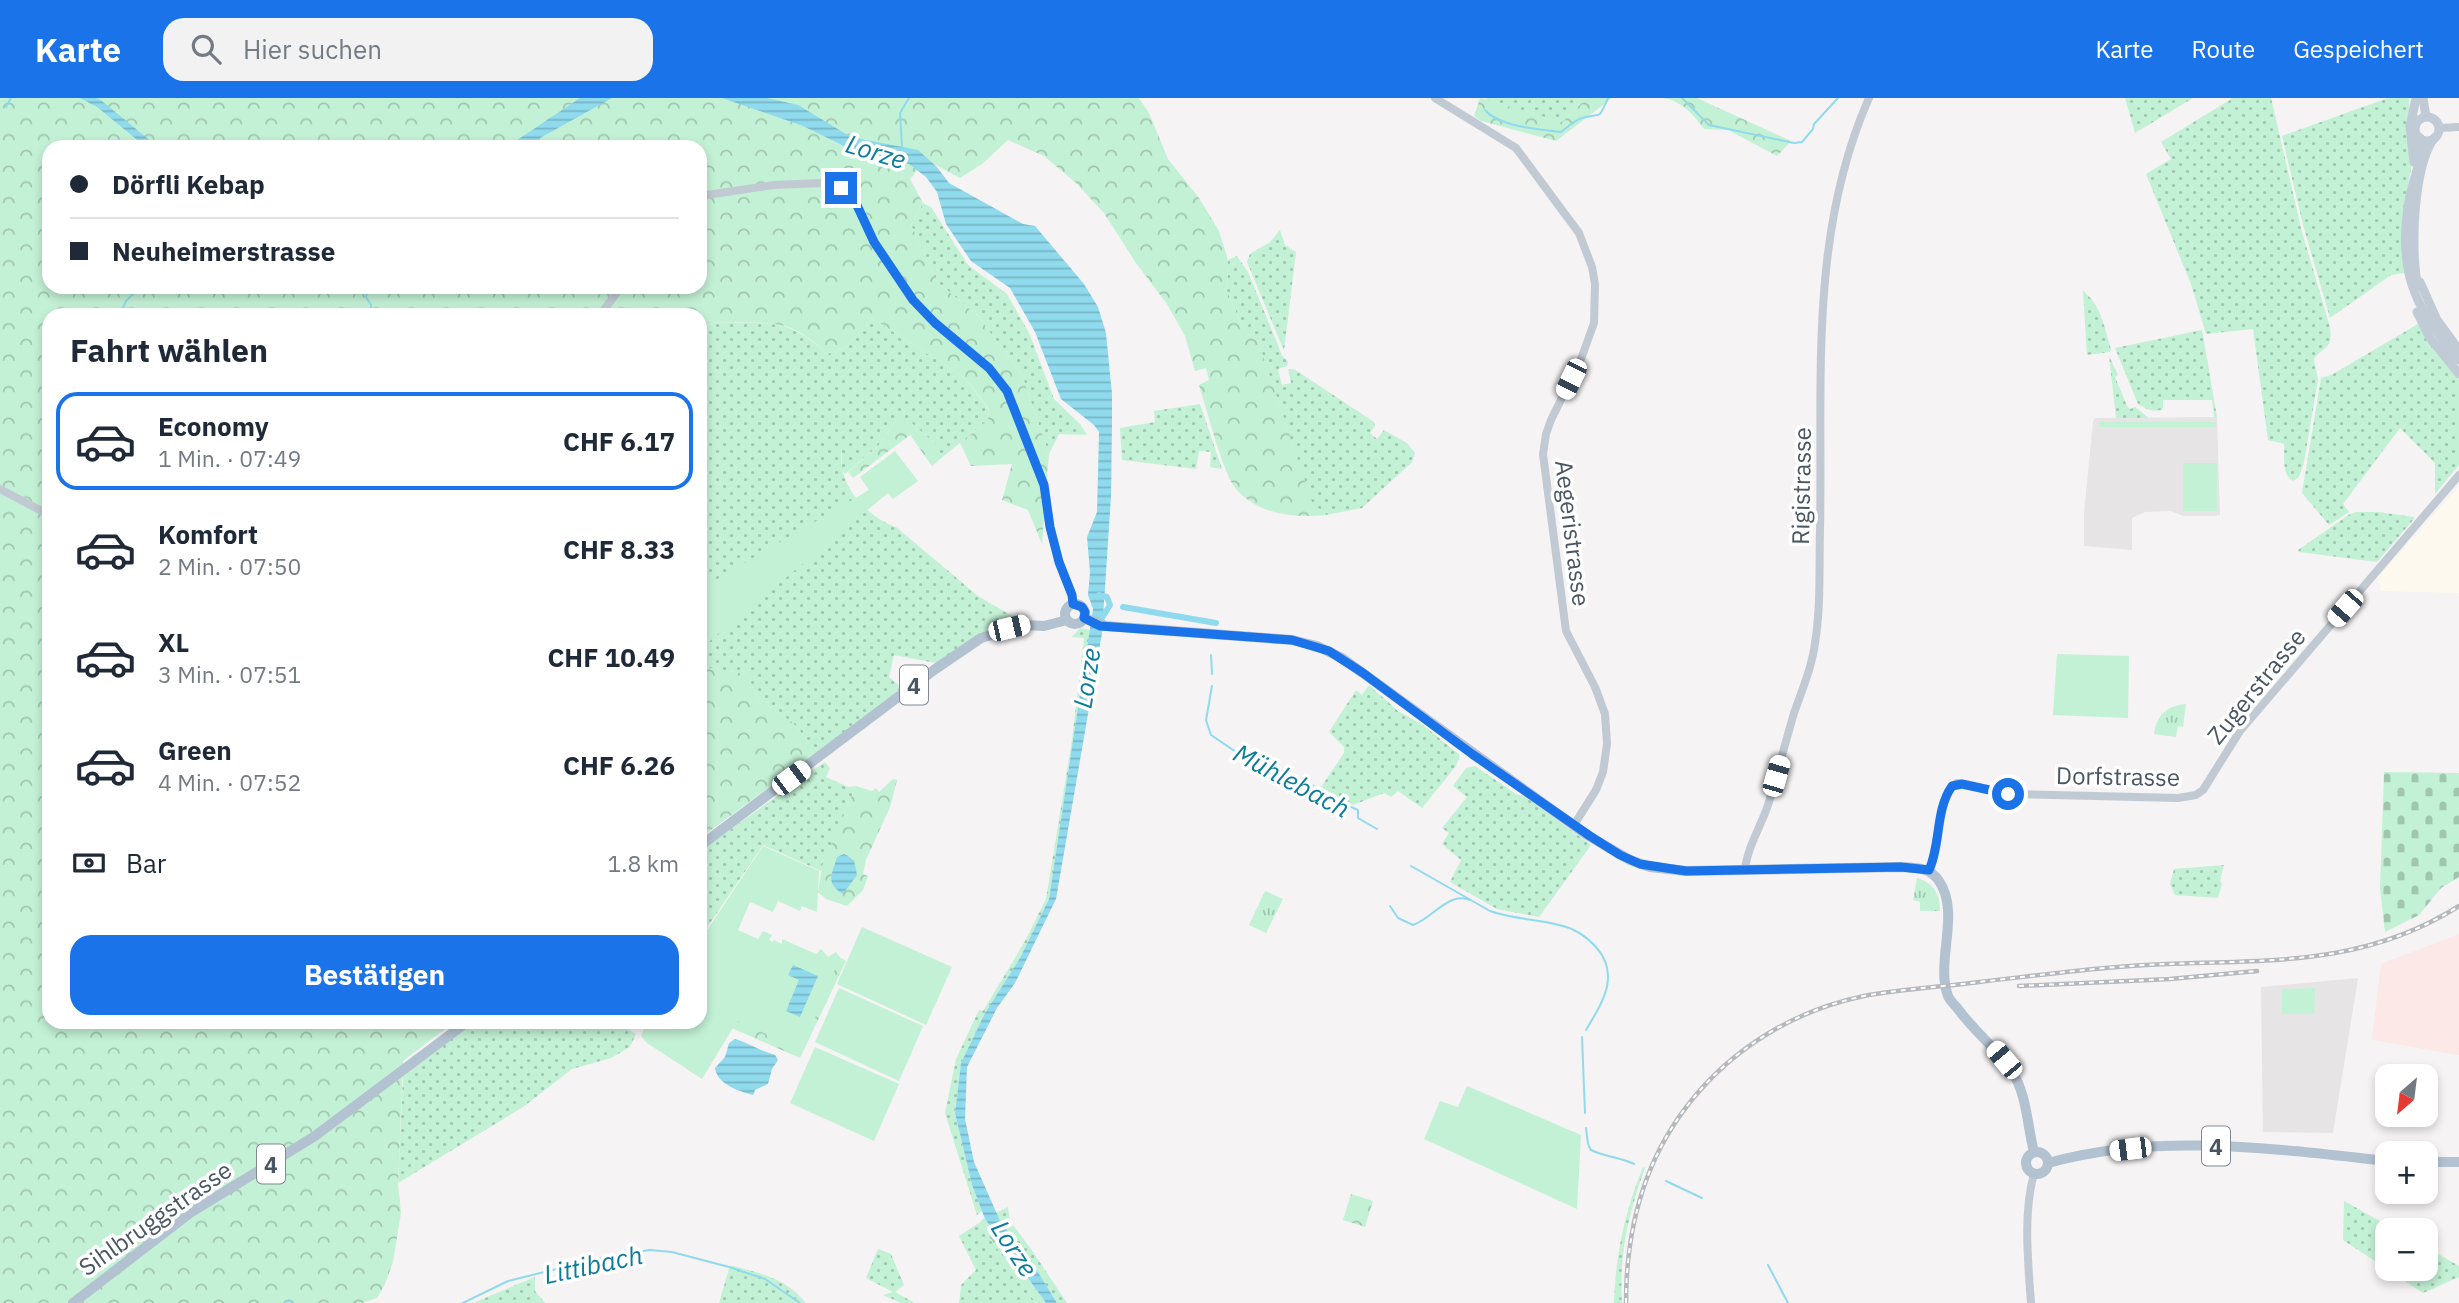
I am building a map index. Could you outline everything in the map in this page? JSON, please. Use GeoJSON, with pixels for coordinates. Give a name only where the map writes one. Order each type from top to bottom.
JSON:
{"type":"FeatureCollection","features":[{"type":"Feature","properties":{"kind":"main road"},"geometry":{"type":"LineString","coordinates":[[2413,183],[2414,153],[2410,127],[2416,98]]}},
{"type":"Feature","properties":{"kind":"main road"},"geometry":{"type":"LineString","coordinates":[[2423,98],[2426,117]]}},
{"type":"Feature","properties":{"kind":"main road"},"geometry":{"type":"LineString","coordinates":[[2459,360],[2436,332],[2411,269],[2415,214],[2425,159],[2439,128],[2435,120],[2426,117],[2416,126],[2420,150],[2405,234],[2413,300],[2424,328],[2459,374]]}},
{"type":"Feature","properties":{"kind":"main road"},"geometry":{"type":"LineString","coordinates":[[2420,138],[2434,138]]}},
{"type":"Feature","properties":{"kind":"main road"},"geometry":{"type":"LineString","coordinates":[[2411,269],[2437,320],[2459,350]]}},
{"type":"Feature","properties":{"kind":"main road"},"geometry":{"type":"LineString","coordinates":[[1087,620],[1082,607],[1073,604],[1068,606],[1066,617],[1077,624],[1087,620],[1106,626],[1292,640],[1317,646],[1342,658],[1472,754],[1620,855],[1650,867],[1686,871],[1901,867],[1929,870],[1940,881],[1947,902],[1947,957],[1950,962],[1955,1005],[1995,1049],[2014,1076],[2022,1096],[2034,1152]]}},
{"type":"Feature","properties":{"kind":"main road","name":"4"},"geometry":{"type":"LineString","coordinates":[[707,841],[947,660],[994,633],[1066,617]]}},
{"type":"Feature","properties":{"kind":"main road","name":"Sihlbruggstrasse"},"geometry":{"type":"LineString","coordinates":[[73,1303],[190,1213],[315,1136],[458,1029]]}},
{"type":"Feature","properties":{"kind":"main road","name":"4"},"geometry":{"type":"LineString","coordinates":[[2048,1163],[2130,1149],[2223,1145],[2375,1160]]}},
{"type":"Feature","properties":{"kind":"main road"},"geometry":{"type":"LineString","coordinates":[[2034,1152],[2044,1154],[2048,1163],[2043,1173],[2034,1174],[2028,1171],[2026,1163],[2028,1156],[2034,1152]]}},
{"type":"Feature","properties":{"kind":"main road"},"geometry":{"type":"LineString","coordinates":[[2438,1162],[2459,1162]]}},
{"type":"Feature","properties":{"kind":"street","name":"Aegeristrasse"},"geometry":{"type":"LineString","coordinates":[[1435,98],[1516,148],[1579,233],[1592,267],[1595,285],[1594,323],[1581,359],[1551,420],[1543,454],[1566,631],[1595,687],[1605,714],[1607,744],[1603,772],[1596,790],[1574,824]]}},
{"type":"Feature","properties":{"kind":"street","name":"Rigistrasse"},"geometry":{"type":"LineString","coordinates":[[1743,870],[1768,805],[1816,639],[1821,500],[1821,367],[1828,239],[1843,168],[1869,98]]}},
{"type":"Feature","properties":{"kind":"street"},"geometry":{"type":"LineString","coordinates":[[2439,128],[2459,127]]}},
{"type":"Feature","properties":{"kind":"street"},"geometry":{"type":"LineString","coordinates":[[707,195],[774,185],[822,183],[841,188],[855,201],[874,242],[913,300],[935,323],[989,368],[1007,391],[1044,485],[1050,527],[1073,604]]}},
{"type":"Feature","properties":{"kind":"street","name":"Zugerstrasse"},"geometry":{"type":"LineString","coordinates":[[2196,795],[2206,786],[2240,731],[2459,475]]}},
{"type":"Feature","properties":{"kind":"street"},"geometry":{"type":"LineString","coordinates":[[0,489],[42,511]]}},
{"type":"Feature","properties":{"kind":"street","name":"Dorfstrasse"},"geometry":{"type":"LineString","coordinates":[[1929,870],[1934,858],[1945,797],[1957,783],[2008,794],[2178,798],[2196,795]]}},
{"type":"Feature","properties":{"kind":"street"},"geometry":{"type":"LineString","coordinates":[[2031,1303],[2029,1198],[2034,1174]]}},
{"type":"Feature","properties":{"kind":"shaded area"},"geometry":{"type":"Polygon","coordinates":[[[2217,417],[2220,516],[2183,516],[2171,511],[2145,512],[2132,518],[2132,550],[2084,546],[2084,513],[2095,418],[2217,417]]]}},
{"type":"Feature","properties":{"kind":"shaded area"},"geometry":{"type":"Polygon","coordinates":[[[2459,486],[2459,593],[2381,591],[2378,577],[2459,486]]]}},
{"type":"Feature","properties":{"kind":"shaded area"},"geometry":{"type":"Polygon","coordinates":[[[2459,934],[2459,1055],[2372,1040],[2381,964],[2459,934]]]}},
{"type":"Feature","properties":{"kind":"shaded area"},"geometry":{"type":"Polygon","coordinates":[[[2358,978],[2333,1133],[2263,1132],[2261,987],[2358,978]]]}},
{"type":"Feature","properties":{"kind":"green space"},"geometry":{"type":"Polygon","coordinates":[[[0,98],[1139,98],[1149,113],[1168,159],[1199,198],[1219,231],[1228,260],[1227,291],[1244,331],[1258,341],[1312,502],[1326,515],[1278,513],[1255,504],[1236,489],[1220,455],[1199,385],[1209,380],[1206,368],[1195,371],[1185,336],[1167,304],[1136,263],[1104,213],[1076,183],[1044,156],[1008,140],[982,164],[960,178],[926,160],[910,179],[923,203],[911,225],[937,282],[977,315],[1022,375],[1049,454],[1042,544],[1028,510],[1002,500],[1012,464],[971,466],[960,443],[988,420],[989,409],[965,378],[872,318],[846,348],[827,354],[808,337],[785,326],[731,322],[707,324],[707,308],[42,308],[42,1029],[445,1029],[403,1061],[398,1183],[401,1213],[393,1262],[377,1298],[362,1303],[0,1303],[0,98]]]}},
{"type":"Feature","properties":{"kind":"green space"},"geometry":{"type":"Polygon","coordinates":[[[1480,98],[1562,122],[1587,98],[1612,98],[1556,141],[1481,121],[1474,116],[1480,98]]]}},
{"type":"Feature","properties":{"kind":"green space"},"geometry":{"type":"Polygon","coordinates":[[[1485,98],[1587,98],[1562,122],[1490,103],[1485,98]]]}},
{"type":"Feature","properties":{"kind":"green space"},"geometry":{"type":"Polygon","coordinates":[[[1664,98],[1697,98],[1791,141],[1777,156],[1728,130],[1704,129],[1687,109],[1664,98]]]}},
{"type":"Feature","properties":{"kind":"green space"},"geometry":{"type":"Polygon","coordinates":[[[2125,98],[2193,98],[2135,133],[2125,98]]]}},
{"type":"Feature","properties":{"kind":"green space"},"geometry":{"type":"Polygon","coordinates":[[[2233,98],[2271,98],[2302,232],[2330,327],[2329,344],[2314,359],[2318,380],[2304,462],[2299,477],[2293,481],[2285,469],[2284,444],[2268,440],[2253,329],[2206,334],[2191,284],[2146,174],[2171,159],[2161,142],[2233,98]]]}},
{"type":"Feature","properties":{"kind":"green space"},"geometry":{"type":"Polygon","coordinates":[[[2388,98],[2409,98],[2412,164],[2402,217],[2401,252],[2404,273],[2391,275],[2330,318],[2303,225],[2282,136],[2388,98]]]}},
{"type":"Feature","properties":{"kind":"green space"},"geometry":{"type":"Polygon","coordinates":[[[923,203],[931,207],[968,265],[1007,294],[1030,335],[1054,399],[1080,424],[1087,435],[1059,434],[1049,454],[1022,375],[977,315],[937,282],[911,225],[923,203]]]}},
{"type":"Feature","properties":{"kind":"green space"},"geometry":{"type":"Polygon","coordinates":[[[1280,230],[1285,245],[1296,252],[1284,351],[1247,262],[1250,254],[1270,242],[1280,230]]]}},
{"type":"Feature","properties":{"kind":"green space"},"geometry":{"type":"Polygon","coordinates":[[[1237,256],[1248,272],[1282,355],[1288,362],[1287,366],[1278,369],[1282,385],[1291,383],[1288,369],[1294,369],[1374,422],[1375,426],[1370,433],[1377,439],[1384,430],[1407,443],[1415,453],[1412,462],[1362,508],[1326,515],[1312,503],[1258,341],[1244,331],[1227,291],[1228,260],[1237,256]]]}},
{"type":"Feature","properties":{"kind":"green space"},"geometry":{"type":"Polygon","coordinates":[[[2083,291],[2098,310],[2110,352],[2087,355],[2083,291]]]}},
{"type":"Feature","properties":{"kind":"green space"},"geometry":{"type":"Polygon","coordinates":[[[872,318],[965,378],[989,410],[988,420],[939,460],[939,447],[907,419],[897,419],[878,446],[845,474],[843,471],[849,486],[864,507],[896,527],[978,596],[1019,620],[984,632],[936,663],[894,655],[889,677],[902,688],[818,752],[793,723],[758,698],[747,674],[707,668],[707,324],[744,322],[787,327],[803,335],[827,354],[846,348],[872,318]]]}},
{"type":"Feature","properties":{"kind":"green space"},"geometry":{"type":"Polygon","coordinates":[[[2418,324],[2437,354],[2459,380],[2459,465],[2435,494],[2435,463],[2400,428],[2343,504],[2349,512],[2329,525],[2302,493],[2321,378],[2333,374],[2418,324]]]}},
{"type":"Feature","properties":{"kind":"green space"},"geometry":{"type":"Polygon","coordinates":[[[2202,330],[2217,417],[2214,417],[2212,400],[2163,400],[2163,409],[2156,411],[2138,404],[2115,348],[2202,330]]]}},
{"type":"Feature","properties":{"kind":"green space"},"geometry":{"type":"Polygon","coordinates":[[[2109,356],[2127,406],[2130,409],[2135,407],[2149,418],[2116,418],[2109,356]]]}},
{"type":"Feature","properties":{"kind":"green space"},"geometry":{"type":"Polygon","coordinates":[[[1200,404],[1222,469],[1210,467],[1211,452],[1199,451],[1196,469],[1122,460],[1120,428],[1155,422],[1154,411],[1200,404]]]}},
{"type":"Feature","properties":{"kind":"green space"},"geometry":{"type":"Polygon","coordinates":[[[897,419],[907,419],[939,447],[939,460],[932,466],[910,435],[853,478],[848,472],[878,446],[897,419]]]}},
{"type":"Feature","properties":{"kind":"green space"},"geometry":{"type":"Polygon","coordinates":[[[2100,422],[2216,422],[2216,427],[2100,427],[2100,422]]]}},
{"type":"Feature","properties":{"kind":"green space"},"geometry":{"type":"Polygon","coordinates":[[[895,451],[918,481],[893,499],[888,493],[707,643],[707,585],[869,490],[860,477],[895,451]]]}},
{"type":"Feature","properties":{"kind":"green space"},"geometry":{"type":"Polygon","coordinates":[[[2183,463],[2217,463],[2217,511],[2183,511],[2183,463]]]}},
{"type":"Feature","properties":{"kind":"green space"},"geometry":{"type":"Polygon","coordinates":[[[2356,512],[2378,512],[2414,519],[2377,562],[2299,552],[2298,550],[2356,512]]]}},
{"type":"Feature","properties":{"kind":"green space"},"geometry":{"type":"Polygon","coordinates":[[[1080,628],[1091,630],[1049,899],[1020,958],[985,1013],[961,1063],[955,1113],[972,1185],[982,1211],[977,1215],[945,1113],[956,1059],[979,1010],[983,1011],[1025,941],[1046,899],[1072,740],[1084,638],[1072,637],[1080,628]]]}},
{"type":"Feature","properties":{"kind":"green space"},"geometry":{"type":"Polygon","coordinates":[[[2057,654],[2129,656],[2128,718],[2053,715],[2057,654]]]}},
{"type":"Feature","properties":{"kind":"green space"},"geometry":{"type":"Polygon","coordinates":[[[707,668],[747,674],[758,698],[793,723],[818,752],[707,833],[707,668]]]}},
{"type":"Feature","properties":{"kind":"green space"},"geometry":{"type":"Polygon","coordinates":[[[1369,685],[1398,711],[1423,725],[1460,755],[1456,766],[1422,808],[1398,791],[1391,797],[1384,793],[1353,805],[1321,787],[1344,753],[1344,747],[1329,732],[1356,690],[1362,695],[1369,685]]]}},
{"type":"Feature","properties":{"kind":"green space"},"geometry":{"type":"Polygon","coordinates":[[[2186,704],[2183,727],[2178,726],[2176,737],[2154,734],[2157,722],[2168,709],[2186,704]]]}},
{"type":"Feature","properties":{"kind":"green space"},"geometry":{"type":"Polygon","coordinates":[[[825,762],[830,768],[826,777],[848,787],[856,786],[821,871],[763,845],[707,928],[707,846],[825,762]]]}},
{"type":"Feature","properties":{"kind":"green space"},"geometry":{"type":"Polygon","coordinates":[[[1475,766],[1516,794],[1526,797],[1591,845],[1539,917],[1497,909],[1450,882],[1461,860],[1442,844],[1449,833],[1442,828],[1467,797],[1453,786],[1466,768],[1475,766]]]}},
{"type":"Feature","properties":{"kind":"green space"},"geometry":{"type":"Polygon","coordinates":[[[2384,772],[2459,773],[2459,877],[2441,888],[2419,915],[2385,932],[2380,889],[2384,772]]]}},
{"type":"Feature","properties":{"kind":"green space"},"geometry":{"type":"Polygon","coordinates":[[[893,779],[897,780],[890,807],[866,860],[863,874],[868,876],[863,890],[847,906],[826,899],[818,892],[822,866],[856,786],[872,791],[876,788],[879,792],[893,779]]]}},
{"type":"Feature","properties":{"kind":"green space"},"geometry":{"type":"Polygon","coordinates":[[[763,846],[819,871],[817,912],[802,906],[800,911],[778,901],[773,912],[750,902],[738,930],[758,939],[763,931],[772,935],[769,940],[773,942],[774,940],[782,944],[782,939],[816,954],[821,949],[828,957],[836,952],[840,957],[802,1050],[737,1021],[702,1079],[647,1043],[641,1036],[644,1029],[707,1029],[707,930],[763,846]]]}},
{"type":"Feature","properties":{"kind":"green space"},"geometry":{"type":"Polygon","coordinates":[[[2224,865],[2218,898],[2175,895],[2170,884],[2174,869],[2224,865]]]}},
{"type":"Feature","properties":{"kind":"green space"},"geometry":{"type":"Polygon","coordinates":[[[1917,878],[1935,890],[1940,911],[1920,911],[1920,902],[1913,900],[1917,878]]]}},
{"type":"Feature","properties":{"kind":"green space"},"geometry":{"type":"Polygon","coordinates":[[[1265,891],[1283,899],[1266,933],[1249,925],[1265,891]]]}},
{"type":"Feature","properties":{"kind":"green space"},"geometry":{"type":"Polygon","coordinates":[[[862,927],[952,967],[926,1025],[837,984],[862,927]]]}},
{"type":"Feature","properties":{"kind":"green space"},"geometry":{"type":"Polygon","coordinates":[[[839,957],[846,961],[800,1058],[707,1017],[707,993],[839,957]]]}},
{"type":"Feature","properties":{"kind":"green space"},"geometry":{"type":"Polygon","coordinates":[[[839,988],[923,1026],[899,1081],[815,1042],[839,988]]]}},
{"type":"Feature","properties":{"kind":"green space"},"geometry":{"type":"Polygon","coordinates":[[[2315,988],[2314,1014],[2282,1014],[2282,989],[2315,988]]]}},
{"type":"Feature","properties":{"kind":"green space"},"geometry":{"type":"Polygon","coordinates":[[[463,1029],[628,1029],[636,1034],[630,1047],[611,1058],[572,1069],[523,1107],[398,1183],[403,1076],[463,1029]]]}},
{"type":"Feature","properties":{"kind":"green space"},"geometry":{"type":"Polygon","coordinates":[[[815,1047],[899,1084],[874,1141],[790,1103],[815,1047]]]}},
{"type":"Feature","properties":{"kind":"green space"},"geometry":{"type":"Polygon","coordinates":[[[1467,1086],[1581,1135],[1577,1209],[1424,1139],[1440,1101],[1458,1107],[1467,1086]]]}},
{"type":"Feature","properties":{"kind":"green space"},"geometry":{"type":"Polygon","coordinates":[[[1643,1167],[1645,1168],[1629,1218],[1623,1251],[1622,1303],[1614,1303],[1622,1234],[1643,1167]]]}},
{"type":"Feature","properties":{"kind":"green space"},"geometry":{"type":"Polygon","coordinates":[[[1351,1194],[1373,1201],[1365,1227],[1343,1220],[1351,1194]]]}},
{"type":"Feature","properties":{"kind":"green space"},"geometry":{"type":"Polygon","coordinates":[[[2344,1201],[2375,1218],[2375,1261],[2343,1240],[2344,1201]]]}},
{"type":"Feature","properties":{"kind":"green space"},"geometry":{"type":"Polygon","coordinates":[[[1008,1207],[1010,1221],[1067,1303],[1057,1303],[1027,1254],[1001,1223],[996,1213],[1008,1207]]]}},
{"type":"Feature","properties":{"kind":"green space"},"geometry":{"type":"Polygon","coordinates":[[[984,1218],[1046,1303],[1036,1303],[979,1223],[984,1218]]]}},
{"type":"Feature","properties":{"kind":"green space"},"geometry":{"type":"Polygon","coordinates":[[[979,1223],[1036,1303],[959,1303],[961,1285],[976,1270],[959,1236],[979,1223]]]}},
{"type":"Feature","properties":{"kind":"green space"},"geometry":{"type":"Polygon","coordinates":[[[878,1249],[891,1254],[904,1285],[895,1292],[915,1303],[901,1303],[883,1295],[893,1292],[866,1278],[878,1249]]]}},
{"type":"Feature","properties":{"kind":"green space"},"geometry":{"type":"Polygon","coordinates":[[[2438,1254],[2459,1266],[2459,1277],[2423,1293],[2405,1281],[2438,1281],[2438,1254]]]}},
{"type":"Feature","properties":{"kind":"green space"},"geometry":{"type":"Polygon","coordinates":[[[730,1265],[781,1282],[806,1303],[719,1303],[730,1265]]]}},
{"type":"Feature","properties":{"kind":"green space"},"geometry":{"type":"Polygon","coordinates":[[[535,1277],[535,1291],[545,1303],[473,1303],[535,1277]]]}},
{"type":"Feature","properties":{"kind":"water"},"geometry":{"type":"Polygon","coordinates":[[[80,98],[97,98],[102,101],[149,140],[137,140],[97,107],[80,98]]]}},
{"type":"Feature","properties":{"kind":"water"},"geometry":{"type":"Polygon","coordinates":[[[580,98],[612,98],[537,140],[517,140],[580,98]]]}},
{"type":"Feature","properties":{"kind":"water","name":"Lorze"},"geometry":{"type":"Polygon","coordinates":[[[722,98],[767,98],[798,105],[851,137],[918,150],[936,166],[949,183],[1023,224],[1035,226],[1084,284],[1098,307],[1106,333],[1112,426],[1111,497],[1102,633],[1056,899],[1015,983],[997,1008],[967,1067],[965,1119],[974,1162],[1001,1223],[1027,1254],[1057,1303],[1046,1303],[985,1219],[972,1185],[955,1113],[961,1063],[985,1013],[1020,958],[1049,899],[1093,609],[1088,595],[1090,572],[1087,537],[1097,512],[1099,432],[1061,399],[1035,332],[1010,288],[971,261],[946,224],[937,192],[926,177],[909,164],[842,145],[803,126],[722,98]]]}},
{"type":"Feature","properties":{"kind":"water"},"geometry":{"type":"Polygon","coordinates":[[[844,854],[854,862],[857,875],[843,894],[834,886],[831,878],[837,857],[844,854]]]}},
{"type":"Feature","properties":{"kind":"water"},"geometry":{"type":"Polygon","coordinates":[[[793,965],[818,976],[800,1017],[786,1011],[799,980],[788,975],[793,965]]]}},
{"type":"Feature","properties":{"kind":"water"},"geometry":{"type":"Polygon","coordinates":[[[735,1039],[775,1055],[778,1060],[768,1084],[755,1090],[753,1095],[724,1083],[715,1068],[725,1057],[729,1043],[735,1039]]]}},
{"type":"Feature","properties":{"kind":"waterway"},"geometry":{"type":"LineString","coordinates":[[6,107],[11,98]]}},
{"type":"Feature","properties":{"kind":"waterway","name":"Lorze"},"geometry":{"type":"LineString","coordinates":[[902,147],[900,113],[909,98]]}},
{"type":"Feature","properties":{"kind":"waterway"},"geometry":{"type":"LineString","coordinates":[[1485,110],[1499,120],[1509,123],[1561,132],[1579,119],[1599,115],[1608,98]]}},
{"type":"Feature","properties":{"kind":"waterway"},"geometry":{"type":"LineString","coordinates":[[1682,98],[1709,125],[1794,143],[1802,142],[1814,124],[1838,98]]}},
{"type":"Feature","properties":{"kind":"waterway"},"geometry":{"type":"LineString","coordinates":[[123,308],[133,294]]}},
{"type":"Feature","properties":{"kind":"waterway"},"geometry":{"type":"LineString","coordinates":[[367,294],[371,308]]}},
{"type":"Feature","properties":{"kind":"waterway"},"geometry":{"type":"LineString","coordinates":[[1099,595],[1107,597],[1110,605],[1100,621]]}},
{"type":"Feature","properties":{"kind":"waterway"},"geometry":{"type":"LineString","coordinates":[[1123,607],[1216,623]]}},
{"type":"Feature","properties":{"kind":"waterway","name":"Mühlebach"},"geometry":{"type":"LineString","coordinates":[[1211,655],[1212,674]]}},
{"type":"Feature","properties":{"kind":"waterway","name":"Mühlebach"},"geometry":{"type":"LineString","coordinates":[[1212,686],[1206,720],[1211,735],[1245,758],[1309,783],[1335,800],[1358,810],[1358,818],[1377,829]]}},
{"type":"Feature","properties":{"kind":"waterway","name":"Mühlebach"},"geometry":{"type":"LineString","coordinates":[[1411,866],[1490,911],[1564,926],[1592,943],[1603,957],[1608,978],[1603,999],[1586,1030]]}},
{"type":"Feature","properties":{"kind":"waterway"},"geometry":{"type":"LineString","coordinates":[[1390,906],[1398,918],[1413,925],[1448,902],[1462,898],[1470,900]]}},
{"type":"Feature","properties":{"kind":"waterway","name":"Mühlebach"},"geometry":{"type":"LineString","coordinates":[[1582,1037],[1585,1113]]}},
{"type":"Feature","properties":{"kind":"waterway","name":"Mühlebach"},"geometry":{"type":"LineString","coordinates":[[1586,1128],[1591,1150],[1634,1164]]}},
{"type":"Feature","properties":{"kind":"waterway","name":"Mühlebach"},"geometry":{"type":"LineString","coordinates":[[1666,1181],[1702,1198]]}},
{"type":"Feature","properties":{"kind":"waterway","name":"Littibach"},"geometry":{"type":"LineString","coordinates":[[463,1303],[508,1281],[613,1255],[650,1250],[672,1252],[765,1279],[800,1303]]}},
{"type":"Feature","properties":{"kind":"waterway","name":"Mühlebach"},"geometry":{"type":"LineString","coordinates":[[1768,1265],[1788,1303]]}},
{"type":"Feature","properties":{"kind":"waterway"},"geometry":{"type":"LineString","coordinates":[[284,1303],[293,1303]]}},
{"type":"Feature","properties":{"kind":"railway"},"geometry":{"type":"LineString","coordinates":[[1626,1303],[1630,1249],[1641,1196],[1661,1147],[1675,1123],[1691,1101],[1727,1064],[1747,1048],[1791,1021],[1839,1002],[1893,992],[2121,967],[2318,956],[2389,939],[2424,925],[2459,906]]}},
{"type":"Feature","properties":{"kind":"railway"},"geometry":{"type":"LineString","coordinates":[[2019,986],[2170,979],[2257,971]]}},
{"type":"Feature","properties":{"kind":"route"},"geometry":{"type":"LineString","coordinates":[[841,188],[849,193],[861,209],[874,242],[913,300],[935,323],[989,368],[1007,391],[1044,485],[1050,527],[1073,604],[1082,607],[1084,618],[1094,624],[1313,644],[1342,658],[1472,754],[1590,836],[1620,855],[1650,867],[1686,871],[1901,867],[1929,870],[1934,858],[1945,797],[1952,786],[1957,783],[2008,794]]}}]}
